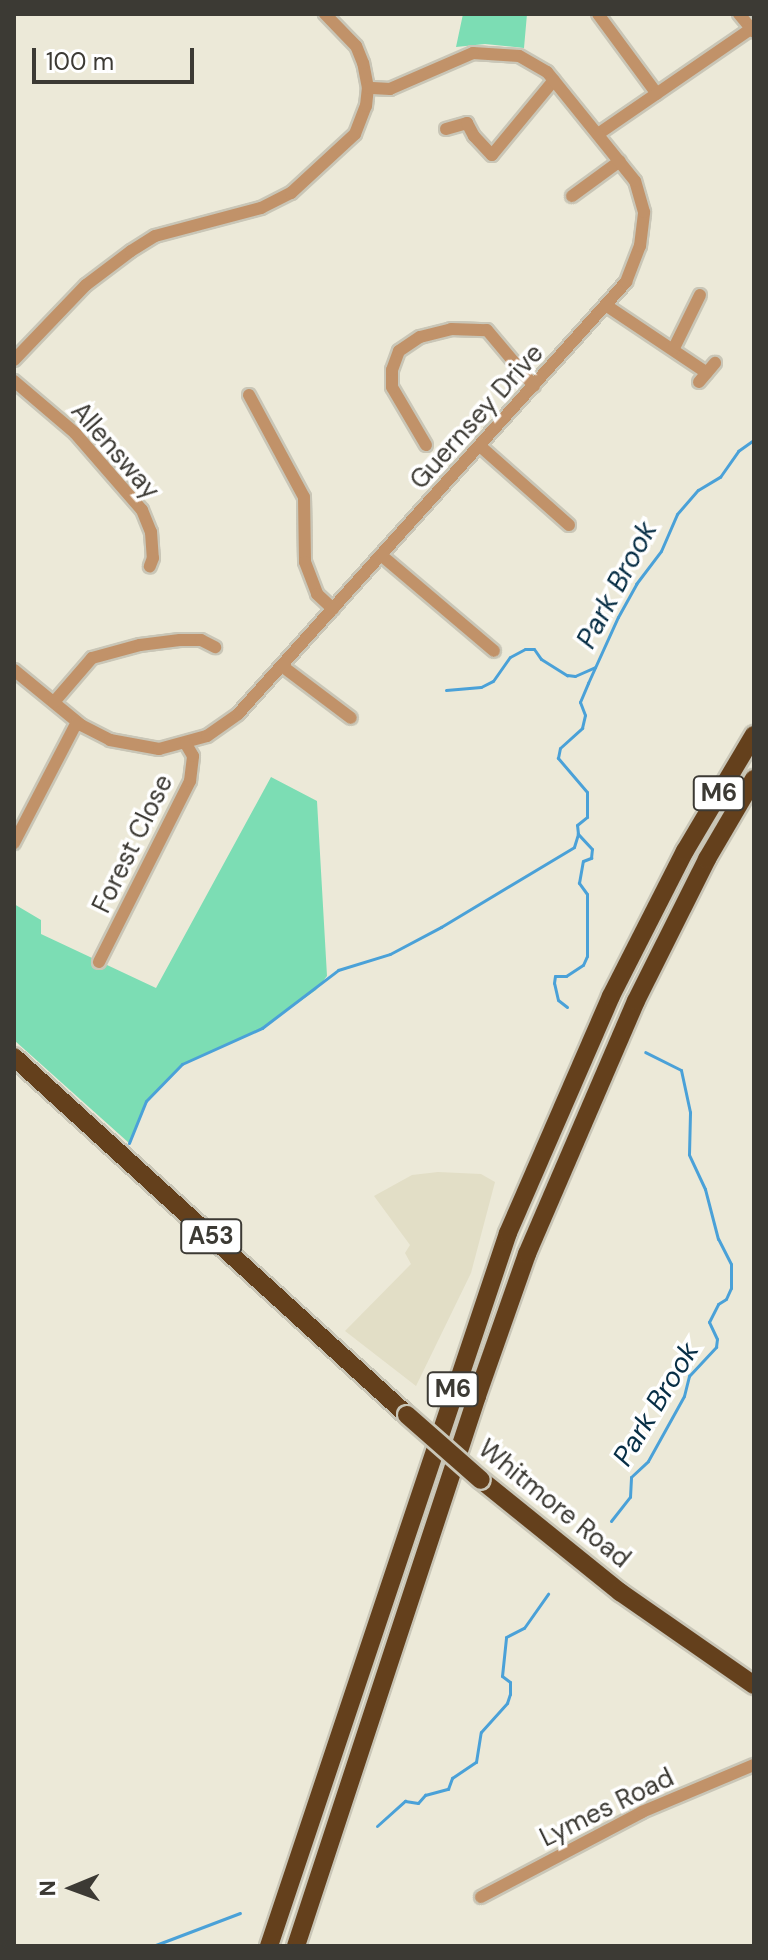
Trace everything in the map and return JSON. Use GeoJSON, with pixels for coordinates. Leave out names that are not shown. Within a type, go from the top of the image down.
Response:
{"type":"FeatureCollection","features":[{"type":"Feature","properties":{"kind":"highway","name":"M6"},"geometry":{"type":"LineString","coordinates":[[269,1946],[508,1233],[611,996],[685,851],[754,735]]}},
{"type":"Feature","properties":{"kind":"highway","name":"M6"},"geometry":{"type":"LineString","coordinates":[[296,1946],[473,1408],[527,1254],[636,1001],[707,859],[754,779]]}},
{"type":"Feature","properties":{"kind":"highway","name":"Whitmore Road"},"geometry":{"type":"LineString","coordinates":[[14,1057],[481,1480],[620,1592],[754,1685]]}},
{"type":"Feature","properties":{"kind":"street"},"geometry":{"type":"LineString","coordinates":[[14,360],[86,285],[155,236],[261,208],[291,193],[355,134],[366,106],[368,88],[356,46],[325,14]]}},
{"type":"Feature","properties":{"kind":"street"},"geometry":{"type":"LineString","coordinates":[[598,14],[657,94]]}},
{"type":"Feature","properties":{"kind":"street"},"geometry":{"type":"LineString","coordinates":[[598,134],[752,31],[739,14]]}},
{"type":"Feature","properties":{"kind":"street","name":"Guernsey Drive"},"geometry":{"type":"LineString","coordinates":[[14,670],[77,722],[110,740],[159,749],[207,736],[238,714],[626,282],[636,258],[644,212],[635,181],[554,80],[519,56],[481,53],[453,59],[390,89],[368,88]]}},
{"type":"Feature","properties":{"kind":"street"},"geometry":{"type":"LineString","coordinates":[[446,129],[467,123],[474,136],[492,155],[554,80]]}},
{"type":"Feature","properties":{"kind":"street"},"geometry":{"type":"LineString","coordinates":[[572,196],[620,161]]}},
{"type":"Feature","properties":{"kind":"street"},"geometry":{"type":"LineString","coordinates":[[674,348],[700,295]]}},
{"type":"Feature","properties":{"kind":"street"},"geometry":{"type":"LineString","coordinates":[[607,306],[674,348],[707,373]]}},
{"type":"Feature","properties":{"kind":"street"},"geometry":{"type":"LineString","coordinates":[[426,445],[392,387],[392,370],[399,351],[420,337],[451,329],[487,330],[534,386]]}},
{"type":"Feature","properties":{"kind":"street","name":"Allensway"},"geometry":{"type":"LineString","coordinates":[[14,381],[75,433],[142,510],[151,532],[153,558],[150,566]]}},
{"type":"Feature","properties":{"kind":"street"},"geometry":{"type":"LineString","coordinates":[[249,395],[304,497],[307,570],[317,594],[333,609]]}},
{"type":"Feature","properties":{"kind":"street"},"geometry":{"type":"LineString","coordinates":[[480,446],[569,525]]}},
{"type":"Feature","properties":{"kind":"street"},"geometry":{"type":"LineString","coordinates":[[381,555],[494,651]]}},
{"type":"Feature","properties":{"kind":"street"},"geometry":{"type":"LineString","coordinates":[[54,702],[92,658],[140,645],[180,640],[201,640],[215,647]]}},
{"type":"Feature","properties":{"kind":"street"},"geometry":{"type":"LineString","coordinates":[[282,666],[351,718]]}},
{"type":"Feature","properties":{"kind":"street"},"geometry":{"type":"LineString","coordinates":[[14,843],[77,722]]}},
{"type":"Feature","properties":{"kind":"street","name":"Forest Close"},"geometry":{"type":"LineString","coordinates":[[99,962],[190,781],[193,756],[186,744]]}},
{"type":"Feature","properties":{"kind":"street","name":"Lymes Road"},"geometry":{"type":"LineString","coordinates":[[481,1897],[642,1812],[754,1765]]}},
{"type":"Feature","properties":{"kind":"shaded area"},"geometry":{"type":"Polygon","coordinates":[[[438,1172],[481,1174],[495,1182],[471,1273],[416,1386],[345,1331],[411,1264],[405,1253],[410,1245],[374,1196],[412,1175],[438,1172]]]}},
{"type":"Feature","properties":{"kind":"green space"},"geometry":{"type":"Polygon","coordinates":[[[463,14],[527,14],[524,48],[485,44],[456,47],[463,14]]]}},
{"type":"Feature","properties":{"kind":"green space"},"geometry":{"type":"Polygon","coordinates":[[[271,777],[317,801],[327,976],[316,990],[262,1028],[182,1064],[146,1101],[129,1143],[14,1040],[14,904],[41,920],[41,934],[156,988],[271,777]]]}},
{"type":"Feature","properties":{"kind":"waterway","name":"Park Brook"},"geometry":{"type":"LineString","coordinates":[[567,1007],[558,1000],[555,976],[566,976],[583,965],[587,956],[587,894],[579,883],[583,861],[591,858],[592,849],[578,834],[577,825],[587,817],[587,792],[558,758],[560,748],[582,728],[585,715],[580,702],[588,683],[618,617],[636,584],[661,551],[677,514],[698,490],[720,477],[738,451],[754,440]]}},
{"type":"Feature","properties":{"kind":"waterway"},"geometry":{"type":"LineString","coordinates":[[446,690],[481,687],[493,681],[510,657],[525,649],[534,649],[541,659],[567,675],[575,676],[595,667]]}},
{"type":"Feature","properties":{"kind":"waterway"},"geometry":{"type":"LineString","coordinates":[[129,1143],[146,1101],[182,1064],[262,1028],[338,970],[390,954],[441,927],[574,847],[578,834]]}},
{"type":"Feature","properties":{"kind":"waterway","name":"Park Brook"},"geometry":{"type":"LineString","coordinates":[[611,1521],[630,1497],[631,1477],[648,1461],[684,1396],[689,1376],[716,1347],[717,1339],[709,1322],[731,1288],[731,1264],[718,1239],[705,1189],[689,1154],[690,1112],[681,1070],[645,1052]]}},
{"type":"Feature","properties":{"kind":"waterway","name":"Park Brook"},"geometry":{"type":"LineString","coordinates":[[377,1826],[405,1801],[418,1803],[425,1795],[448,1789],[452,1778],[476,1762],[481,1732],[507,1703],[510,1694],[510,1682],[502,1676],[506,1637],[524,1628],[548,1594]]}},
{"type":"Feature","properties":{"kind":"waterway","name":"Park Brook"},"geometry":{"type":"LineString","coordinates":[[153,1946],[240,1913]]}}]}
